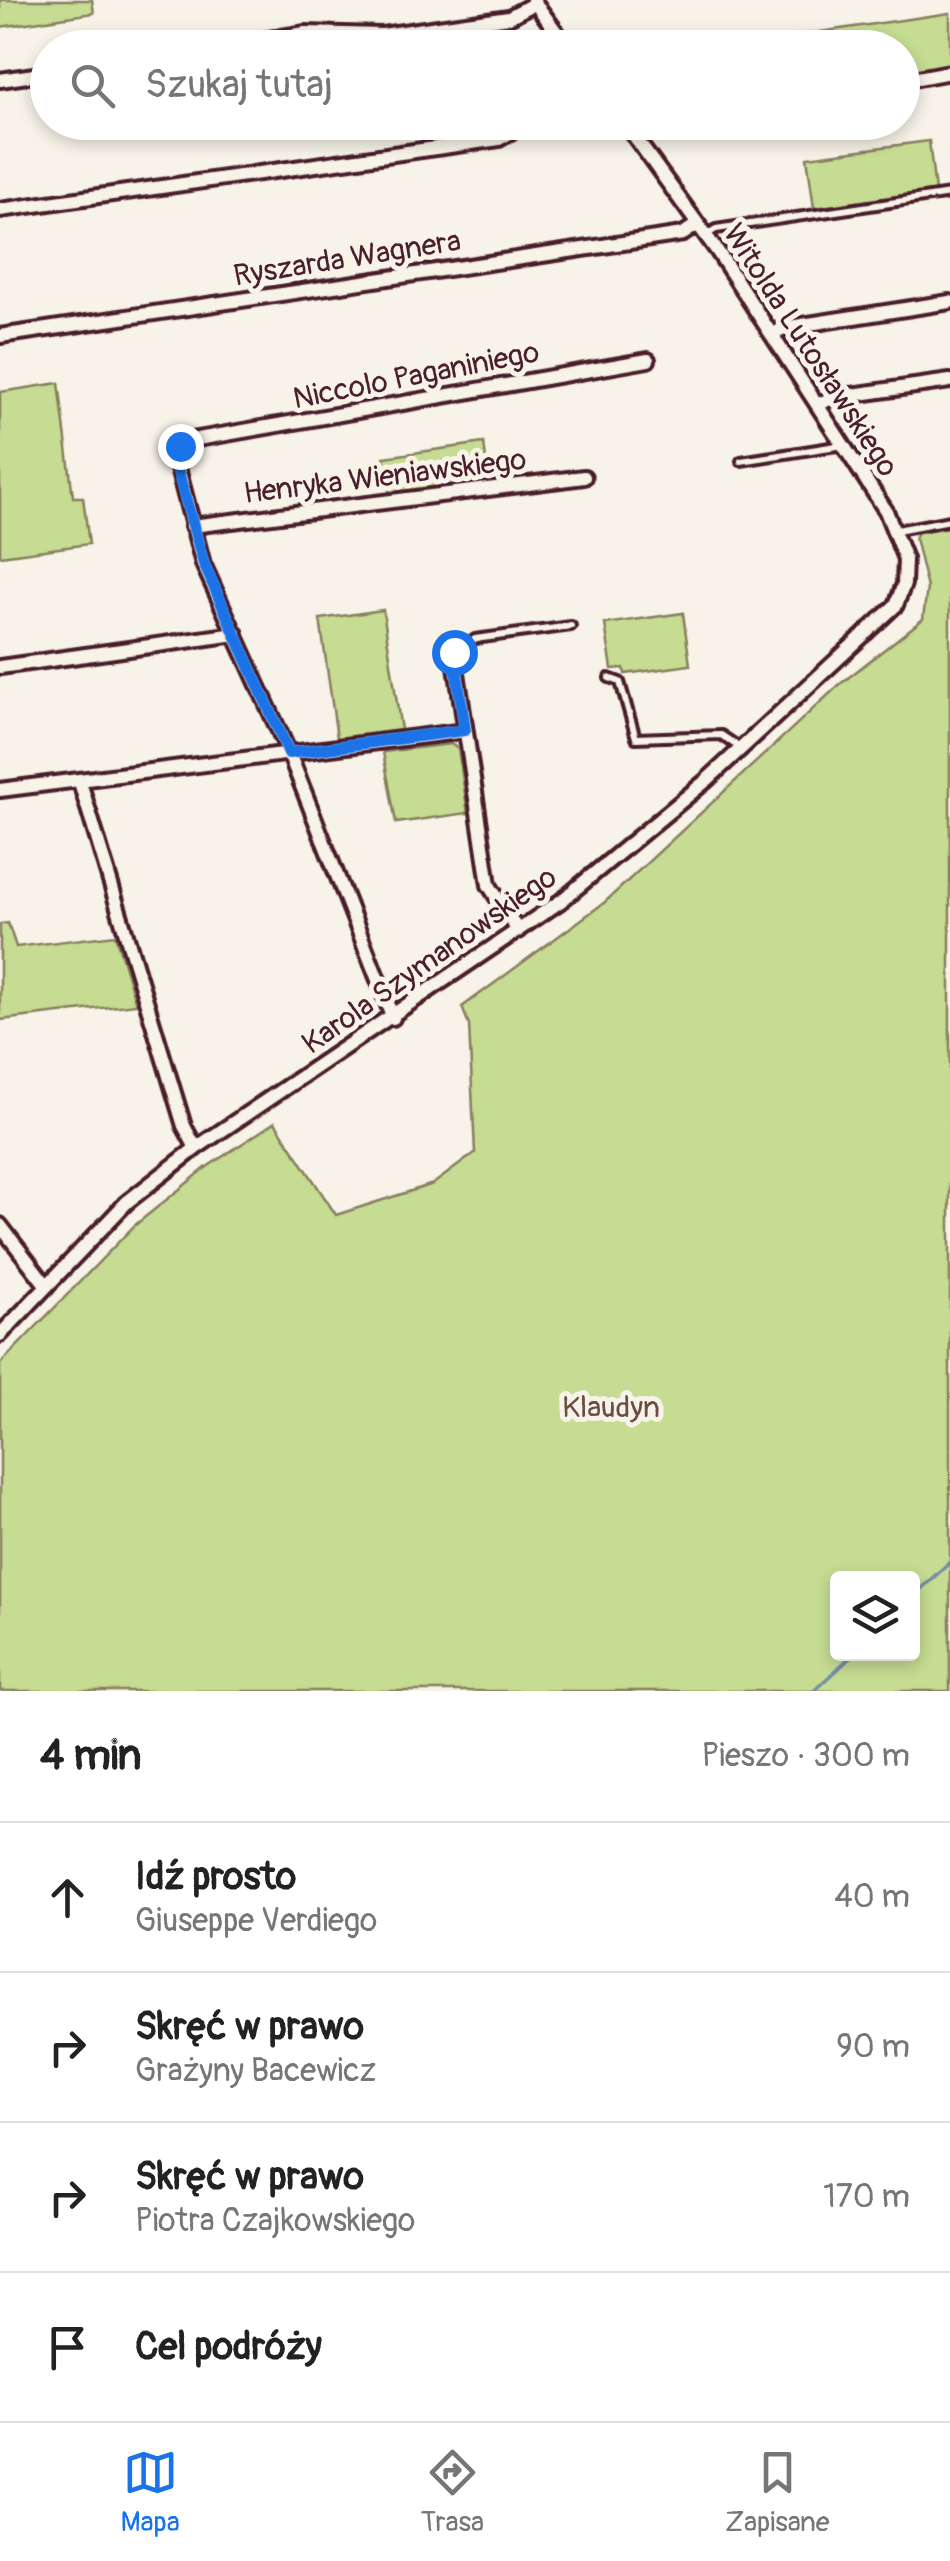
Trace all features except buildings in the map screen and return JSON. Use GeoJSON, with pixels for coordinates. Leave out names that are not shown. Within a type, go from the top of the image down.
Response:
{"type":"FeatureCollection","features":[{"type":"Feature","properties":{"kind":"street"},"geometry":{"type":"LineString","coordinates":[[412,30],[509,17],[537,1],[556,30]]}},
{"type":"Feature","properties":{"kind":"street"},"geometry":{"type":"LineString","coordinates":[[920,78],[950,72]]}},
{"type":"Feature","properties":{"kind":"street"},"geometry":{"type":"LineString","coordinates":[[0,80],[30,76]]}},
{"type":"Feature","properties":{"kind":"street"},"geometry":{"type":"LineString","coordinates":[[0,210],[492,140]]}},
{"type":"Feature","properties":{"kind":"street","name":"Witolda Lutosławskiego"},"geometry":{"type":"LineString","coordinates":[[637,140],[820,404],[897,530],[904,552],[904,584],[896,606],[884,619]]}},
{"type":"Feature","properties":{"kind":"street","name":"Ryszarda Wagnera"},"geometry":{"type":"LineString","coordinates":[[0,336],[702,229]]}},
{"type":"Feature","properties":{"kind":"street"},"geometry":{"type":"LineString","coordinates":[[773,335],[784,328],[950,302]]}},
{"type":"Feature","properties":{"kind":"street","name":"Niccolo Paganiniego"},"geometry":{"type":"LineString","coordinates":[[192,526],[174,458],[180,446],[192,440],[648,360]]}},
{"type":"Feature","properties":{"kind":"street"},"geometry":{"type":"LineString","coordinates":[[820,404],[831,398],[950,381]]}},
{"type":"Feature","properties":{"kind":"street","name":"Henryka Wieniawskiego"},"geometry":{"type":"LineString","coordinates":[[192,526],[584,477]]}},
{"type":"Feature","properties":{"kind":"street"},"geometry":{"type":"LineString","coordinates":[[192,526],[212,587],[289,753],[393,1018]]}},
{"type":"Feature","properties":{"kind":"street","name":"Karola Szymanowskiego"},"geometry":{"type":"LineString","coordinates":[[0,1335],[127,1202],[196,1148],[518,931],[646,832],[884,619]]}},
{"type":"Feature","properties":{"kind":"street"},"geometry":{"type":"LineString","coordinates":[[0,667],[236,634]]}},
{"type":"Feature","properties":{"kind":"street"},"geometry":{"type":"LineString","coordinates":[[454,652],[489,886],[518,931]]}},
{"type":"Feature","properties":{"kind":"street"},"geometry":{"type":"LineString","coordinates":[[0,790],[465,730]]}},
{"type":"Feature","properties":{"kind":"street"},"geometry":{"type":"LineString","coordinates":[[80,782],[184,1126],[196,1148]]}},
{"type":"Feature","properties":{"kind":"street"},"geometry":{"type":"LineString","coordinates":[[0,1225],[47,1286]]}},
{"type":"Feature","properties":{"kind":"lane"},"geometry":{"type":"LineString","coordinates":[[702,229],[950,194]]}},
{"type":"Feature","properties":{"kind":"lane"},"geometry":{"type":"LineString","coordinates":[[741,461],[845,444]]}},
{"type":"Feature","properties":{"kind":"lane"},"geometry":{"type":"LineString","coordinates":[[897,530],[950,520]]}},
{"type":"Feature","properties":{"kind":"lane"},"geometry":{"type":"LineString","coordinates":[[454,652],[474,639],[571,626]]}},
{"type":"Feature","properties":{"kind":"lane"},"geometry":{"type":"LineString","coordinates":[[609,678],[620,682],[636,738],[721,735],[739,746]]}},
{"type":"Feature","properties":{"kind":"green space"},"geometry":{"type":"Polygon","coordinates":[[[0,0],[92,0],[94,13],[0,27],[0,0]]]}},
{"type":"Feature","properties":{"kind":"green space"},"geometry":{"type":"Polygon","coordinates":[[[950,13],[950,66],[920,70],[920,30],[833,30],[950,13]]]}},
{"type":"Feature","properties":{"kind":"green space"},"geometry":{"type":"Polygon","coordinates":[[[929,141],[935,191],[814,208],[807,157],[929,141]]]}},
{"type":"Feature","properties":{"kind":"green space"},"geometry":{"type":"Polygon","coordinates":[[[59,383],[73,497],[83,497],[89,544],[0,556],[0,392],[59,383]]]}},
{"type":"Feature","properties":{"kind":"green space"},"geometry":{"type":"Polygon","coordinates":[[[484,443],[489,483],[390,496],[384,457],[484,443]]]}},
{"type":"Feature","properties":{"kind":"green space","name":"Klaudyn"},"geometry":{"type":"Polygon","coordinates":[[[950,527],[950,1691],[0,1691],[0,1364],[134,1226],[207,1167],[275,1122],[336,1215],[433,1184],[475,1153],[469,1025],[462,1007],[605,902],[839,685],[923,619],[927,588],[915,538],[918,532],[950,527]]]}},
{"type":"Feature","properties":{"kind":"green space"},"geometry":{"type":"Polygon","coordinates":[[[383,610],[401,730],[337,738],[320,619],[383,610]]]}},
{"type":"Feature","properties":{"kind":"green space"},"geometry":{"type":"Polygon","coordinates":[[[683,613],[690,665],[625,674],[624,668],[612,669],[605,624],[683,613]]]}},
{"type":"Feature","properties":{"kind":"green space"},"geometry":{"type":"Polygon","coordinates":[[[451,744],[458,749],[468,813],[396,823],[383,752],[451,744]]]}},
{"type":"Feature","properties":{"kind":"green space"},"geometry":{"type":"Polygon","coordinates":[[[8,923],[16,947],[115,935],[136,1004],[0,1020],[0,924],[8,923]]]}},
{"type":"Feature","properties":{"kind":"waterway"},"geometry":{"type":"LineString","coordinates":[[920,1590],[950,1562]]}},
{"type":"Feature","properties":{"kind":"waterway"},"geometry":{"type":"LineString","coordinates":[[814,1691],[846,1661]]}},
{"type":"Feature","properties":{"kind":"route"},"geometry":{"type":"LineString","coordinates":[[180,446],[174,458],[212,587],[289,753],[465,730],[454,652]]}}]}
